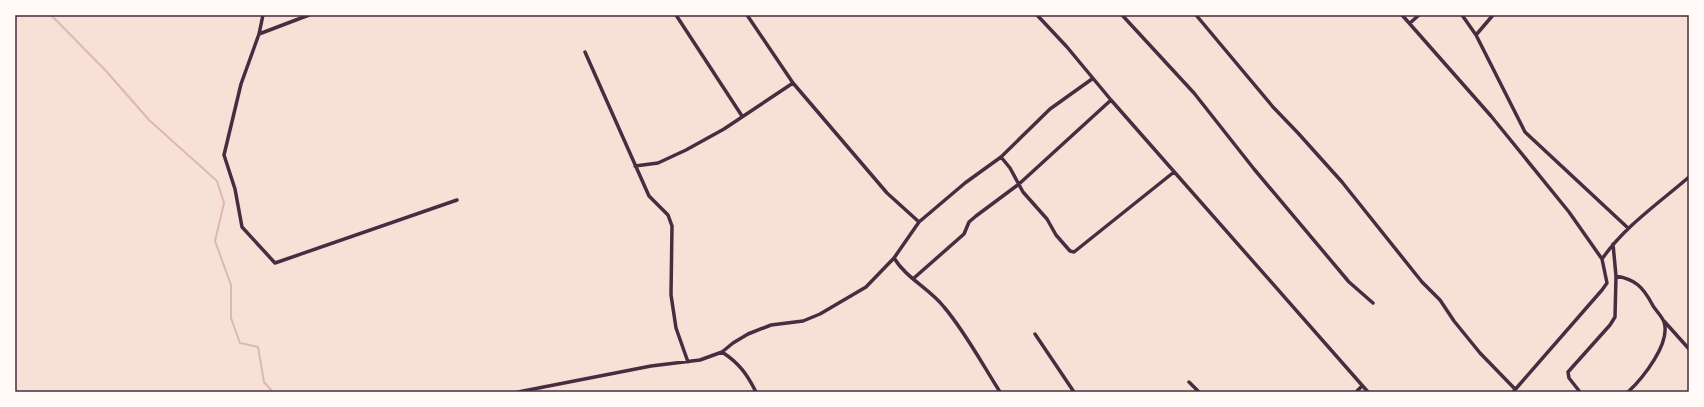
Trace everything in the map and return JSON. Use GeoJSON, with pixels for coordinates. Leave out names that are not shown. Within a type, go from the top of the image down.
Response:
{"type":"FeatureCollection","features":[{"type":"Feature","properties":{"kind":"street"},"geometry":{"type":"LineString","coordinates":[[262,15],[259,34],[241,84],[224,155],[235,189],[242,227],[276,262],[457,200]]}},
{"type":"Feature","properties":{"kind":"street"},"geometry":{"type":"LineString","coordinates":[[259,34],[310,15]]}},
{"type":"Feature","properties":{"kind":"street"},"geometry":{"type":"LineString","coordinates":[[676,15],[742,116]]}},
{"type":"Feature","properties":{"kind":"street"},"geometry":{"type":"LineString","coordinates":[[747,15],[793,83],[887,193],[919,222]]}},
{"type":"Feature","properties":{"kind":"street"},"geometry":{"type":"LineString","coordinates":[[1037,15],[1067,47],[1111,100],[1368,392]]}},
{"type":"Feature","properties":{"kind":"street"},"geometry":{"type":"LineString","coordinates":[[1122,15],[1194,93],[1254,169],[1349,282],[1373,303]]}},
{"type":"Feature","properties":{"kind":"street"},"geometry":{"type":"LineString","coordinates":[[1196,15],[1273,107],[1342,182],[1422,282],[1440,300],[1454,321],[1480,353],[1514,391],[1607,283],[1602,258],[1549,188],[1491,116],[1402,15]]}},
{"type":"Feature","properties":{"kind":"street"},"geometry":{"type":"LineString","coordinates":[[1410,23],[1419,15]]}},
{"type":"Feature","properties":{"kind":"street"},"geometry":{"type":"LineString","coordinates":[[1462,15],[1476,35],[1526,132],[1628,228]]}},
{"type":"Feature","properties":{"kind":"street"},"geometry":{"type":"LineString","coordinates":[[1476,35],[1493,15]]}},
{"type":"Feature","properties":{"kind":"street"},"geometry":{"type":"LineString","coordinates":[[585,52],[649,196],[668,215],[672,226],[671,295],[676,328],[688,362]]}},
{"type":"Feature","properties":{"kind":"street"},"geometry":{"type":"LineString","coordinates":[[518,392],[651,366],[700,360],[722,352],[748,334],[771,325],[803,321],[820,314],[866,287],[894,258],[919,222],[965,183],[1001,157],[1050,109],[1092,78]]}},
{"type":"Feature","properties":{"kind":"street"},"geometry":{"type":"LineString","coordinates":[[635,166],[658,163],[724,129],[793,83]]}},
{"type":"Feature","properties":{"kind":"street"},"geometry":{"type":"LineString","coordinates":[[914,278],[964,234],[969,222],[1019,184],[1111,100]]}},
{"type":"Feature","properties":{"kind":"street"},"geometry":{"type":"LineString","coordinates":[[1001,157],[1010,168],[1023,192],[1047,219],[1056,235],[1070,252],[1074,252],[1174,172]]}},
{"type":"Feature","properties":{"kind":"street"},"geometry":{"type":"LineString","coordinates":[[1602,258],[1628,228],[1689,177]]}},
{"type":"Feature","properties":{"kind":"street"},"geometry":{"type":"LineString","coordinates":[[1580,392],[1570,378],[1568,372],[1610,325],[1615,317],[1616,276],[1613,244]]}},
{"type":"Feature","properties":{"kind":"street"},"geometry":{"type":"LineString","coordinates":[[894,258],[901,270],[914,278],[944,306],[1000,392]]}},
{"type":"Feature","properties":{"kind":"street"},"geometry":{"type":"LineString","coordinates":[[1616,276],[1630,278],[1646,292],[1657,313],[1689,349]]}},
{"type":"Feature","properties":{"kind":"street"},"geometry":{"type":"LineString","coordinates":[[1628,392],[1638,382],[1664,343],[1664,321]]}},
{"type":"Feature","properties":{"kind":"street"},"geometry":{"type":"LineString","coordinates":[[1036,334],[1074,392]]}},
{"type":"Feature","properties":{"kind":"street"},"geometry":{"type":"LineString","coordinates":[[722,352],[737,362],[747,373],[756,392]]}},
{"type":"Feature","properties":{"kind":"street"},"geometry":{"type":"LineString","coordinates":[[1189,382],[1199,392]]}},
{"type":"Feature","properties":{"kind":"street"},"geometry":{"type":"LineString","coordinates":[[1356,392],[1362,386]]}},
{"type":"Feature","properties":{"kind":"waterway"},"geometry":{"type":"LineString","coordinates":[[51,15],[107,72],[149,120],[217,181],[224,203],[215,241],[231,285],[231,318],[240,343],[258,347],[264,382],[273,392]]}}]}
